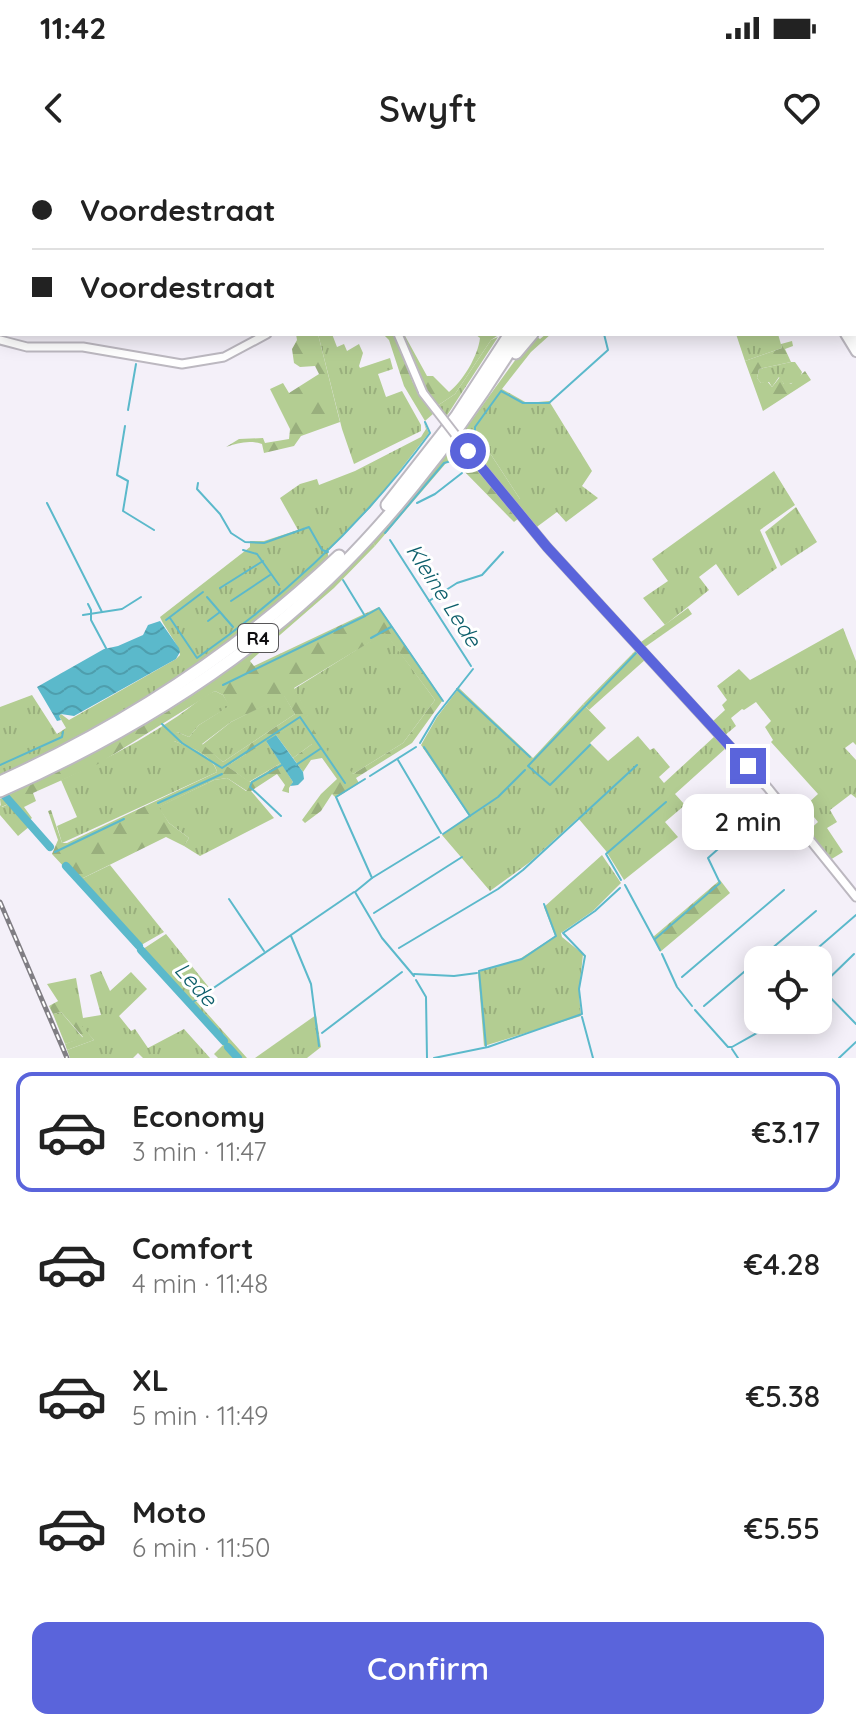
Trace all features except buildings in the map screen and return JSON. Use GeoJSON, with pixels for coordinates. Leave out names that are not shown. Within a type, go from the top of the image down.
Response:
{"type":"FeatureCollection","features":[{"type":"Feature","properties":{"kind":"highway","name":"R4"},"geometry":{"type":"LineString","coordinates":[[0,791],[52,768],[131,726],[200,682],[286,618],[386,518],[428,469],[493,371],[506,336]]}},
{"type":"Feature","properties":{"kind":"highway","name":"R4"},"geometry":{"type":"LineString","coordinates":[[0,782],[122,721],[193,676],[278,612],[377,517],[519,336]]}},
{"type":"Feature","properties":{"kind":"highway"},"geometry":{"type":"LineString","coordinates":[[493,371],[530,336]]}},
{"type":"Feature","properties":{"kind":"street"},"geometry":{"type":"LineString","coordinates":[[0,340],[27,347],[83,347],[182,364],[224,357],[263,336]]}},
{"type":"Feature","properties":{"kind":"street"},"geometry":{"type":"LineString","coordinates":[[399,336],[423,393],[468,451],[547,547],[768,788],[856,897]]}},
{"type":"Feature","properties":{"kind":"green space"},"geometry":{"type":"Polygon","coordinates":[[[296,336],[318,336],[340,422],[301,436],[294,446],[264,453],[262,444],[257,443],[244,442],[226,447],[239,439],[263,438],[265,443],[289,439],[290,429],[270,389],[283,383],[289,393],[319,374],[315,366],[300,367],[294,363],[292,349],[296,336]]]}},
{"type":"Feature","properties":{"kind":"green space"},"geometry":{"type":"Polygon","coordinates":[[[319,336],[333,336],[337,347],[344,344],[347,351],[359,344],[363,353],[360,368],[390,358],[393,369],[378,374],[386,397],[402,391],[421,425],[421,431],[354,464],[319,336]]]}},
{"type":"Feature","properties":{"kind":"green space"},"geometry":{"type":"Polygon","coordinates":[[[385,336],[395,336],[413,383],[434,413],[425,421],[404,386],[385,336]]]}},
{"type":"Feature","properties":{"kind":"green space"},"geometry":{"type":"Polygon","coordinates":[[[401,336],[405,336],[427,376],[433,376],[449,392],[469,368],[479,345],[478,336],[497,336],[491,340],[455,394],[437,406],[424,388],[401,336]]]}},
{"type":"Feature","properties":{"kind":"green space"},"geometry":{"type":"Polygon","coordinates":[[[536,336],[540,339],[549,336],[531,352],[502,389],[527,403],[549,401],[592,471],[582,486],[598,498],[566,522],[557,512],[534,529],[517,508],[520,499],[488,450],[473,435],[465,440],[461,435],[524,348],[536,336]]]}},
{"type":"Feature","properties":{"kind":"green space"},"geometry":{"type":"Polygon","coordinates":[[[737,336],[779,336],[782,348],[745,361],[737,336]]]}},
{"type":"Feature","properties":{"kind":"green space"},"geometry":{"type":"Polygon","coordinates":[[[498,337],[446,417],[437,406],[455,394],[491,340],[498,337]]]}},
{"type":"Feature","properties":{"kind":"green space"},"geometry":{"type":"Polygon","coordinates":[[[792,341],[793,346],[785,349],[791,362],[759,369],[757,378],[761,383],[767,381],[772,387],[780,377],[784,384],[791,384],[805,371],[811,380],[763,411],[745,361],[782,348],[781,344],[792,341]]]}},
{"type":"Feature","properties":{"kind":"green space"},"geometry":{"type":"Polygon","coordinates":[[[795,362],[802,372],[793,383],[784,384],[779,377],[772,387],[769,382],[761,383],[757,378],[759,369],[795,362]]]}},
{"type":"Feature","properties":{"kind":"green space"},"geometry":{"type":"Polygon","coordinates":[[[424,423],[429,433],[372,506],[328,551],[328,558],[291,592],[214,653],[132,707],[0,776],[0,707],[32,695],[57,734],[66,728],[59,716],[61,714],[69,720],[176,659],[179,651],[160,617],[250,547],[250,541],[264,541],[298,530],[280,498],[300,484],[317,479],[319,485],[355,471],[421,437],[426,429],[424,423]]]}},
{"type":"Feature","properties":{"kind":"green space"},"geometry":{"type":"Polygon","coordinates":[[[473,435],[488,450],[520,499],[522,504],[517,508],[465,440],[473,435]]]}},
{"type":"Feature","properties":{"kind":"green space"},"geometry":{"type":"Polygon","coordinates":[[[456,442],[464,452],[458,465],[447,462],[375,546],[372,541],[456,442]]]}},
{"type":"Feature","properties":{"kind":"green space"},"geometry":{"type":"Polygon","coordinates":[[[464,452],[519,518],[514,522],[458,465],[464,452]]]}},
{"type":"Feature","properties":{"kind":"green space"},"geometry":{"type":"Polygon","coordinates":[[[774,471],[795,505],[760,530],[777,568],[738,596],[716,564],[699,577],[709,590],[665,625],[643,598],[668,581],[652,559],[774,471]]]}},
{"type":"Feature","properties":{"kind":"green space"},"geometry":{"type":"Polygon","coordinates":[[[796,507],[817,542],[781,566],[765,532],[796,507]]]}},
{"type":"Feature","properties":{"kind":"green space"},"geometry":{"type":"Polygon","coordinates":[[[372,541],[375,546],[334,588],[250,661],[254,666],[379,607],[443,700],[412,743],[356,778],[359,783],[336,798],[332,794],[321,811],[305,823],[302,820],[321,794],[337,779],[322,758],[311,760],[303,772],[293,758],[312,744],[304,732],[311,726],[337,765],[343,761],[353,774],[403,743],[435,700],[385,633],[294,688],[309,715],[227,766],[250,782],[281,763],[293,782],[289,793],[282,791],[285,785],[277,774],[251,791],[227,778],[214,780],[159,807],[169,823],[189,838],[184,846],[166,837],[77,881],[52,854],[58,840],[48,811],[51,810],[62,843],[67,843],[217,772],[211,760],[174,741],[173,735],[177,732],[189,737],[199,725],[229,706],[223,695],[215,691],[98,764],[33,793],[36,801],[24,807],[32,818],[27,822],[11,803],[1,807],[0,799],[124,736],[211,682],[273,632],[372,541]],[[284,696],[231,722],[202,744],[223,762],[295,714],[284,696]]]}},
{"type":"Feature","properties":{"kind":"green space"},"geometry":{"type":"Polygon","coordinates":[[[688,608],[692,614],[645,647],[641,642],[688,608]]]}},
{"type":"Feature","properties":{"kind":"green space"},"geometry":{"type":"Polygon","coordinates":[[[843,628],[856,661],[856,745],[853,742],[845,748],[856,760],[856,798],[851,794],[830,810],[837,822],[827,828],[843,852],[830,860],[807,832],[818,822],[805,806],[818,794],[771,742],[773,740],[765,727],[771,721],[756,702],[731,718],[736,726],[724,736],[712,722],[725,710],[722,705],[727,700],[717,686],[739,669],[750,680],[843,628]]]}},
{"type":"Feature","properties":{"kind":"green space"},"geometry":{"type":"Polygon","coordinates":[[[385,632],[435,700],[403,743],[353,774],[337,766],[312,744],[293,758],[276,735],[308,715],[294,689],[385,632]]]}},
{"type":"Feature","properties":{"kind":"green space"},"geometry":{"type":"Polygon","coordinates":[[[637,649],[646,659],[589,710],[583,704],[637,649]]]}},
{"type":"Feature","properties":{"kind":"green space"},"geometry":{"type":"Polygon","coordinates":[[[459,688],[533,758],[583,704],[606,728],[590,743],[608,761],[638,736],[650,750],[654,748],[670,767],[659,777],[664,783],[715,736],[726,748],[675,794],[685,805],[665,822],[678,837],[624,880],[606,851],[578,818],[530,862],[490,891],[442,835],[469,816],[421,745],[459,688]]]}},
{"type":"Feature","properties":{"kind":"green space"},"geometry":{"type":"Polygon","coordinates":[[[215,691],[223,695],[230,706],[199,725],[189,737],[177,732],[174,741],[205,756],[217,772],[62,843],[57,826],[77,817],[61,780],[135,742],[215,691]]]}},
{"type":"Feature","properties":{"kind":"green space"},"geometry":{"type":"Polygon","coordinates":[[[284,695],[295,714],[223,762],[202,745],[231,722],[284,695]]]}},
{"type":"Feature","properties":{"kind":"green space"},"geometry":{"type":"Polygon","coordinates":[[[266,741],[281,763],[249,782],[227,766],[266,741]]]}},
{"type":"Feature","properties":{"kind":"green space"},"geometry":{"type":"Polygon","coordinates":[[[227,778],[251,791],[274,818],[200,856],[184,846],[189,838],[169,823],[158,807],[214,780],[227,778]]]}},
{"type":"Feature","properties":{"kind":"green space"},"geometry":{"type":"Polygon","coordinates":[[[11,803],[30,826],[18,836],[0,815],[0,805],[11,803]]]}},
{"type":"Feature","properties":{"kind":"green space"},"geometry":{"type":"Polygon","coordinates":[[[602,855],[621,883],[593,911],[561,933],[583,954],[579,994],[581,1016],[484,1046],[478,972],[518,960],[555,936],[544,907],[602,855]]]}},
{"type":"Feature","properties":{"kind":"green space"},"geometry":{"type":"Polygon","coordinates":[[[110,865],[164,932],[136,948],[77,881],[110,865]]]}},
{"type":"Feature","properties":{"kind":"green space"},"geometry":{"type":"Polygon","coordinates":[[[720,880],[730,893],[660,952],[653,937],[720,880]]]}},
{"type":"Feature","properties":{"kind":"green space"},"geometry":{"type":"Polygon","coordinates":[[[166,934],[211,990],[196,1001],[247,1058],[218,1058],[214,1054],[224,1044],[140,951],[166,934]]]}},
{"type":"Feature","properties":{"kind":"green space"},"geometry":{"type":"Polygon","coordinates":[[[101,971],[110,991],[131,972],[147,989],[119,1016],[131,1031],[135,1029],[148,1048],[184,1029],[210,1058],[143,1058],[138,1053],[133,1058],[70,1058],[67,1050],[94,1040],[58,1001],[47,984],[76,978],[83,1018],[101,1015],[90,975],[101,971]]]}},
{"type":"Feature","properties":{"kind":"green space"},"geometry":{"type":"Polygon","coordinates":[[[60,1000],[94,1040],[67,1050],[65,1044],[83,1037],[61,1012],[53,1014],[49,1006],[60,1000]]]}},
{"type":"Feature","properties":{"kind":"green space"},"geometry":{"type":"Polygon","coordinates":[[[61,1012],[83,1038],[65,1044],[53,1014],[61,1012]]]}},
{"type":"Feature","properties":{"kind":"green space"},"geometry":{"type":"Polygon","coordinates":[[[316,1015],[321,1047],[307,1058],[255,1058],[316,1015]]]}},
{"type":"Feature","properties":{"kind":"water"},"geometry":{"type":"Polygon","coordinates":[[[160,621],[179,648],[176,659],[74,716],[61,714],[61,720],[57,721],[37,687],[104,649],[143,635],[148,625],[160,621]]]}},
{"type":"Feature","properties":{"kind":"water"},"geometry":{"type":"Polygon","coordinates":[[[276,735],[303,772],[304,779],[298,785],[290,786],[293,782],[266,741],[276,735]]]}},
{"type":"Feature","properties":{"kind":"waterway","name":"Kleine Lede"},"geometry":{"type":"LineString","coordinates":[[484,448],[475,427],[501,391],[523,403],[549,403],[608,350],[604,336]]}},
{"type":"Feature","properties":{"kind":"waterway"},"geometry":{"type":"LineString","coordinates":[[128,410],[136,364]]}},
{"type":"Feature","properties":{"kind":"waterway"},"geometry":{"type":"LineString","coordinates":[[170,618],[197,658],[230,634],[293,583],[379,497],[430,433],[425,422]]}},
{"type":"Feature","properties":{"kind":"waterway"},"geometry":{"type":"LineString","coordinates":[[125,426],[117,475],[128,481],[123,511],[154,530]]}},
{"type":"Feature","properties":{"kind":"waterway","name":"Kleine Lede"},"geometry":{"type":"LineString","coordinates":[[385,533],[444,463],[455,460]]}},
{"type":"Feature","properties":{"kind":"waterway"},"geometry":{"type":"LineString","coordinates":[[456,462],[464,469]]}},
{"type":"Feature","properties":{"kind":"waterway"},"geometry":{"type":"LineString","coordinates":[[417,503],[435,494],[462,473]]}},
{"type":"Feature","properties":{"kind":"waterway"},"geometry":{"type":"LineString","coordinates":[[198,483],[197,489],[220,514],[231,533],[245,542],[264,543],[309,527],[322,550],[328,552]]}},
{"type":"Feature","properties":{"kind":"waterway"},"geometry":{"type":"LineString","coordinates":[[47,503],[102,612]]}},
{"type":"Feature","properties":{"kind":"waterway","name":"Kleine Lede"},"geometry":{"type":"LineString","coordinates":[[390,540],[471,666]]}},
{"type":"Feature","properties":{"kind":"waterway"},"geometry":{"type":"LineString","coordinates":[[243,550],[257,554],[279,585]]}},
{"type":"Feature","properties":{"kind":"waterway"},"geometry":{"type":"LineString","coordinates":[[429,601],[457,583],[482,575],[503,552]]}},
{"type":"Feature","properties":{"kind":"waterway"},"geometry":{"type":"LineString","coordinates":[[220,588],[263,561]]}},
{"type":"Feature","properties":{"kind":"waterway"},"geometry":{"type":"LineString","coordinates":[[231,601],[270,575]]}},
{"type":"Feature","properties":{"kind":"waterway"},"geometry":{"type":"LineString","coordinates":[[343,580],[365,616],[379,608],[443,701]]}},
{"type":"Feature","properties":{"kind":"waterway"},"geometry":{"type":"LineString","coordinates":[[166,620],[203,592]]}},
{"type":"Feature","properties":{"kind":"waterway"},"geometry":{"type":"LineString","coordinates":[[83,615],[122,609],[141,597]]}},
{"type":"Feature","properties":{"kind":"waterway"},"geometry":{"type":"LineString","coordinates":[[207,597],[233,627]]}},
{"type":"Feature","properties":{"kind":"waterway"},"geometry":{"type":"LineString","coordinates":[[88,604],[91,620],[107,650]]}},
{"type":"Feature","properties":{"kind":"waterway"},"geometry":{"type":"LineString","coordinates":[[208,621],[220,612]]}},
{"type":"Feature","properties":{"kind":"waterway"},"geometry":{"type":"LineString","coordinates":[[223,685],[365,616]]}},
{"type":"Feature","properties":{"kind":"waterway"},"geometry":{"type":"LineString","coordinates":[[371,638],[391,627]]}},
{"type":"Feature","properties":{"kind":"waterway"},"geometry":{"type":"LineString","coordinates":[[590,745],[550,785],[528,766],[637,652]]}},
{"type":"Feature","properties":{"kind":"waterway","name":"Kleine Lede"},"geometry":{"type":"LineString","coordinates":[[420,743],[436,716],[473,669]]}},
{"type":"Feature","properties":{"kind":"waterway"},"geometry":{"type":"LineString","coordinates":[[457,689],[530,757]]}},
{"type":"Feature","properties":{"kind":"waterway"},"geometry":{"type":"LineString","coordinates":[[162,724],[182,743],[222,768],[300,717],[345,783]]}},
{"type":"Feature","properties":{"kind":"waterway"},"geometry":{"type":"LineString","coordinates":[[0,765],[62,737],[63,732]]}},
{"type":"Feature","properties":{"kind":"waterway","name":"Kleine Lede"},"geometry":{"type":"LineString","coordinates":[[370,776],[416,747]]}},
{"type":"Feature","properties":{"kind":"waterway"},"geometry":{"type":"LineString","coordinates":[[424,747],[470,816]]}},
{"type":"Feature","properties":{"kind":"waterway"},"geometry":{"type":"LineString","coordinates":[[296,765],[320,749]]}},
{"type":"Feature","properties":{"kind":"waterway"},"geometry":{"type":"LineString","coordinates":[[398,760],[441,833]]}},
{"type":"Feature","properties":{"kind":"waterway"},"geometry":{"type":"LineString","coordinates":[[281,816],[250,787],[252,782],[282,765]]}},
{"type":"Feature","properties":{"kind":"waterway"},"geometry":{"type":"LineString","coordinates":[[399,948],[498,889],[523,870],[637,765]]}},
{"type":"Feature","properties":{"kind":"waterway"},"geometry":{"type":"LineString","coordinates":[[443,834],[498,797],[525,770]]}},
{"type":"Feature","properties":{"kind":"waterway"},"geometry":{"type":"LineString","coordinates":[[158,803],[222,774]]}},
{"type":"Feature","properties":{"kind":"waterway","name":"Kleine Lede"},"geometry":{"type":"LineString","coordinates":[[365,779],[336,797],[372,878],[355,892],[382,938],[414,976]]}},
{"type":"Feature","properties":{"kind":"waterway","name":"Lede"},"geometry":{"type":"LineString","coordinates":[[5,796],[50,847]]}},
{"type":"Feature","properties":{"kind":"waterway"},"geometry":{"type":"LineString","coordinates":[[621,880],[606,854],[666,802]]}},
{"type":"Feature","properties":{"kind":"waterway"},"geometry":{"type":"LineString","coordinates":[[55,852],[124,819]]}},
{"type":"Feature","properties":{"kind":"waterway"},"geometry":{"type":"LineString","coordinates":[[655,939],[720,883],[708,858],[735,834]]}},
{"type":"Feature","properties":{"kind":"waterway"},"geometry":{"type":"LineString","coordinates":[[372,878],[439,837]]}},
{"type":"Feature","properties":{"kind":"waterway"},"geometry":{"type":"LineString","coordinates":[[374,913],[462,857]]}},
{"type":"Feature","properties":{"kind":"waterway","name":"Lede"},"geometry":{"type":"LineString","coordinates":[[66,866],[139,946]]}},
{"type":"Feature","properties":{"kind":"waterway"},"geometry":{"type":"LineString","coordinates":[[625,885],[660,950]]}},
{"type":"Feature","properties":{"kind":"waterway"},"geometry":{"type":"LineString","coordinates":[[434,1058],[488,1047],[582,1014],[579,989],[585,956],[563,933],[595,911],[620,888]]}},
{"type":"Feature","properties":{"kind":"waterway"},"geometry":{"type":"LineString","coordinates":[[682,977],[784,890]]}},
{"type":"Feature","properties":{"kind":"waterway"},"geometry":{"type":"LineString","coordinates":[[190,1004],[354,892]]}},
{"type":"Feature","properties":{"kind":"waterway"},"geometry":{"type":"LineString","coordinates":[[229,899],[264,951]]}},
{"type":"Feature","properties":{"kind":"waterway"},"geometry":{"type":"LineString","coordinates":[[486,1046],[479,971],[522,959],[556,936],[544,904]]}},
{"type":"Feature","properties":{"kind":"waterway"},"geometry":{"type":"LineString","coordinates":[[775,946],[816,911]]}},
{"type":"Feature","properties":{"kind":"waterway"},"geometry":{"type":"LineString","coordinates":[[820,946],[856,915]]}},
{"type":"Feature","properties":{"kind":"waterway"},"geometry":{"type":"LineString","coordinates":[[291,936],[311,984],[319,1046]]}},
{"type":"Feature","properties":{"kind":"waterway","name":"Lede"},"geometry":{"type":"LineString","coordinates":[[141,950],[224,1041]]}},
{"type":"Feature","properties":{"kind":"waterway"},"geometry":{"type":"LineString","coordinates":[[662,954],[677,987],[692,1006]]}},
{"type":"Feature","properties":{"kind":"waterway"},"geometry":{"type":"LineString","coordinates":[[832,975],[854,954]]}},
{"type":"Feature","properties":{"kind":"waterway"},"geometry":{"type":"LineString","coordinates":[[322,1033],[402,972]]}},
{"type":"Feature","properties":{"kind":"waterway"},"geometry":{"type":"LineString","coordinates":[[704,1006],[744,972]]}},
{"type":"Feature","properties":{"kind":"waterway"},"geometry":{"type":"LineString","coordinates":[[414,974],[454,976],[477,973]]}},
{"type":"Feature","properties":{"kind":"waterway","name":"Kleine Lede"},"geometry":{"type":"LineString","coordinates":[[416,980],[426,997],[427,1058]]}},
{"type":"Feature","properties":{"kind":"waterway"},"geometry":{"type":"LineString","coordinates":[[832,999],[856,1024]]}},
{"type":"Feature","properties":{"kind":"waterway"},"geometry":{"type":"LineString","coordinates":[[695,1010],[728,1047],[755,1034]]}},
{"type":"Feature","properties":{"kind":"waterway"},"geometry":{"type":"LineString","coordinates":[[582,1017],[593,1058]]}},
{"type":"Feature","properties":{"kind":"waterway"},"geometry":{"type":"LineString","coordinates":[[839,1058],[856,1042]]}},
{"type":"Feature","properties":{"kind":"waterway","name":"Lede"},"geometry":{"type":"LineString","coordinates":[[228,1047],[238,1058]]}},
{"type":"Feature","properties":{"kind":"waterway"},"geometry":{"type":"LineString","coordinates":[[732,1049],[738,1058]]}},
{"type":"Feature","properties":{"kind":"railway"},"geometry":{"type":"LineString","coordinates":[[0,902],[67,1058]]}},
{"type":"Feature","properties":{"kind":"route"},"geometry":{"type":"LineString","coordinates":[[468,451],[547,547],[748,766]]}}]}
